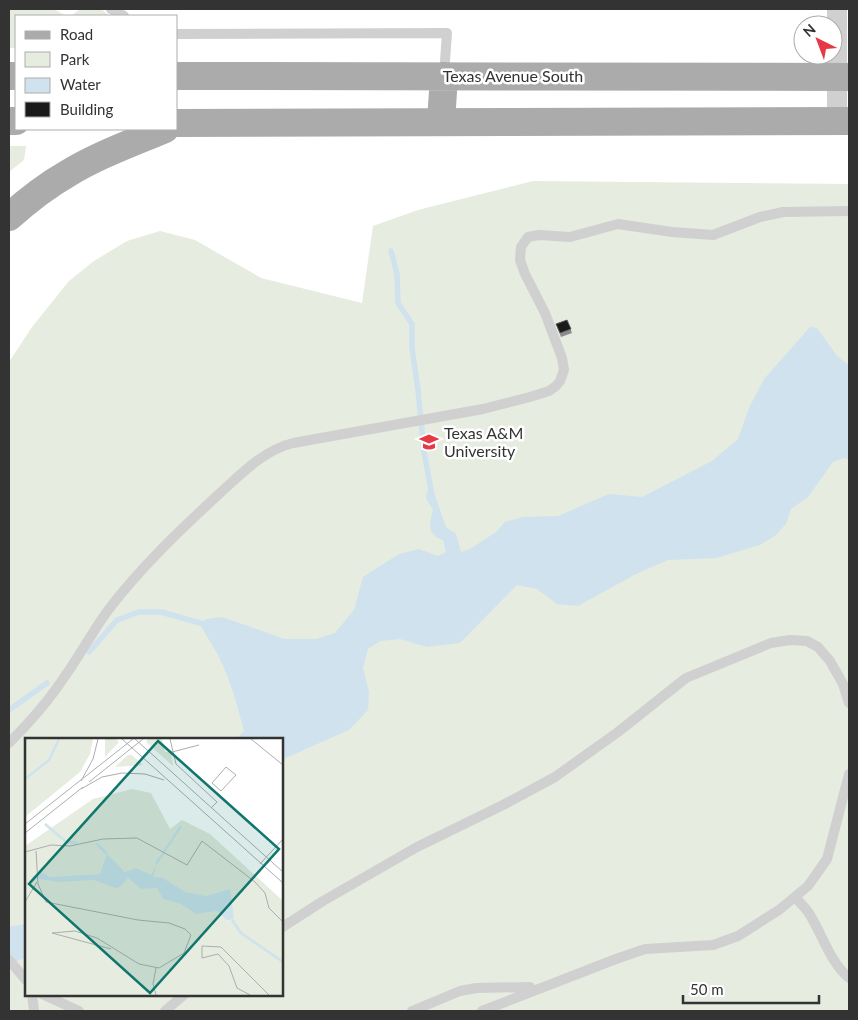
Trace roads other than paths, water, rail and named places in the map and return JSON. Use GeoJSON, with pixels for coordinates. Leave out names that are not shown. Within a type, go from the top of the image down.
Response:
{"type":"FeatureCollection","features":[{"type":"Feature","properties":{"kind":"main road","name":"Texas Avenue South"},"geometry":{"type":"LineString","coordinates":[[178,76],[843,77]]}},
{"type":"Feature","properties":{"kind":"main road"},"geometry":{"type":"LineString","coordinates":[[441,122],[444,76]]}},
{"type":"Feature","properties":{"kind":"main road"},"geometry":{"type":"LineString","coordinates":[[178,125],[843,121]]}},
{"type":"Feature","properties":{"kind":"main road"},"geometry":{"type":"LineString","coordinates":[[9,217],[34,196],[66,174],[162,130]]}},
{"type":"Feature","properties":{"kind":"street"},"geometry":{"type":"LineString","coordinates":[[837,9],[843,77],[843,121]]}},
{"type":"Feature","properties":{"kind":"lane"},"geometry":{"type":"LineString","coordinates":[[111,9],[122,15]]}},
{"type":"Feature","properties":{"kind":"lane"},"geometry":{"type":"LineString","coordinates":[[178,34],[447,33],[444,76]]}},
{"type":"Feature","properties":{"kind":"lane"},"geometry":{"type":"LineString","coordinates":[[9,743],[40,711],[67,674],[102,619],[132,581],[192,520],[270,451],[284,445],[483,409],[553,389],[560,381],[564,370],[562,358],[545,313],[520,260],[521,247],[528,237],[539,235],[570,237],[618,224],[672,232],[713,235],[760,217],[783,212],[849,211]]}},
{"type":"Feature","properties":{"kind":"lane"},"geometry":{"type":"LineString","coordinates":[[282,927],[322,901],[417,847],[555,777],[618,732],[686,678],[771,643],[790,640],[807,641],[818,647],[830,661],[843,684],[849,703]]}},
{"type":"Feature","properties":{"kind":"lane"},"geometry":{"type":"LineString","coordinates":[[482,1011],[553,982],[645,949],[713,945],[738,936],[780,910],[808,886],[827,859],[849,774]]}},
{"type":"Feature","properties":{"kind":"lane"},"geometry":{"type":"LineString","coordinates":[[795,897],[810,914],[826,947],[842,972],[849,978]]}},
{"type":"Feature","properties":{"kind":"lane"},"geometry":{"type":"LineString","coordinates":[[9,960],[25,980]]}},
{"type":"Feature","properties":{"kind":"lane"},"geometry":{"type":"LineString","coordinates":[[412,1011],[460,991],[476,988],[524,988],[553,982]]}},
{"type":"Feature","properties":{"kind":"lane"},"geometry":{"type":"LineString","coordinates":[[32,995],[34,1011]]}},
{"type":"Feature","properties":{"kind":"lane"},"geometry":{"type":"LineString","coordinates":[[44,995],[79,1011]]}},
{"type":"Feature","properties":{"kind":"lane"},"geometry":{"type":"LineString","coordinates":[[165,1011],[184,995]]}},
{"type":"Feature","properties":{"kind":"water"},"geometry":{"type":"Polygon","coordinates":[[[810,327],[817,328],[837,356],[849,365],[849,460],[843,458],[833,462],[808,497],[791,509],[786,524],[776,535],[760,545],[716,558],[668,560],[636,574],[578,606],[557,604],[537,589],[517,585],[460,643],[427,647],[400,639],[380,641],[368,649],[363,668],[369,692],[368,710],[349,730],[282,760],[282,738],[237,738],[244,731],[233,693],[219,657],[200,623],[207,619],[222,617],[285,639],[316,639],[335,633],[354,610],[363,577],[399,554],[419,549],[438,556],[446,552],[443,540],[434,535],[431,528],[433,510],[426,498],[430,488],[433,490],[446,527],[456,534],[461,552],[470,549],[496,532],[505,522],[523,517],[558,516],[609,494],[642,497],[712,461],[738,439],[749,408],[764,379],[810,327]]]}},
{"type":"Feature","properties":{"kind":"water"},"geometry":{"type":"Polygon","coordinates":[[[25,924],[25,957],[9,965],[9,927],[25,924]]]}},
{"type":"Feature","properties":{"kind":"waterway"},"geometry":{"type":"LineString","coordinates":[[391,251],[397,274],[398,303],[412,324],[412,348],[424,452],[432,495]]}},
{"type":"Feature","properties":{"kind":"waterway"},"geometry":{"type":"LineString","coordinates":[[89,652],[117,620],[139,612],[161,612],[206,626]]}},
{"type":"Feature","properties":{"kind":"waterway"},"geometry":{"type":"LineString","coordinates":[[9,710],[47,683]]}},
{"type":"Feature","properties":{"kind":"place","name":"Texas A&M University"},"geometry":{"type":"Point","coordinates":[429,442]}}]}
